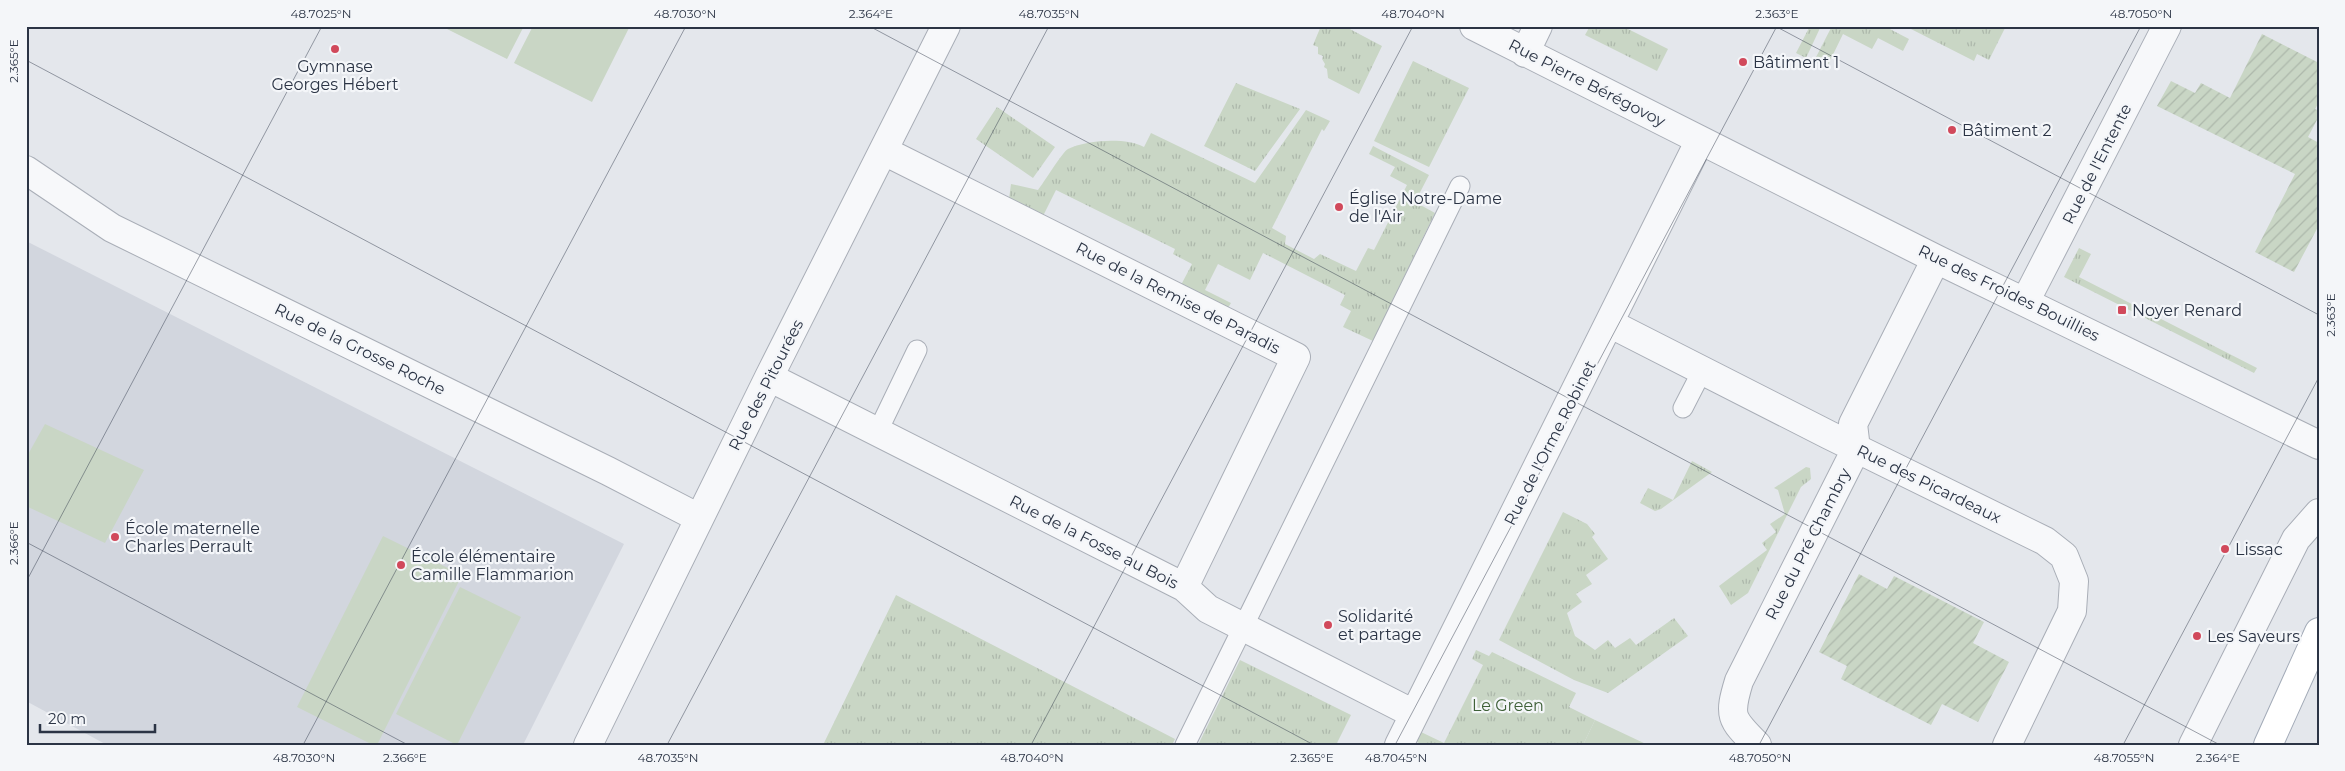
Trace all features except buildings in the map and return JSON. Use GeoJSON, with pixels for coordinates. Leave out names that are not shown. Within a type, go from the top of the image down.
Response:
{"type":"FeatureCollection","features":[{"type":"Feature","properties":{"kind":"main road"},"geometry":{"type":"LineString","coordinates":[[2271,738],[2319,632]]}},
{"type":"Feature","properties":{"kind":"main road"},"geometry":{"type":"LineString","coordinates":[[2271,738],[2319,669]]}},
{"type":"Feature","properties":{"kind":"street","name":"Rue des Pitourées"},"geometry":{"type":"LineString","coordinates":[[588,745],[769,377],[946,26]]}},
{"type":"Feature","properties":{"kind":"street","name":"Rue Pierre Bérégovoy"},"geometry":{"type":"LineString","coordinates":[[1474,26],[1700,140]]}},
{"type":"Feature","properties":{"kind":"street"},"geometry":{"type":"LineString","coordinates":[[1525,52],[1538,26]]}},
{"type":"Feature","properties":{"kind":"street","name":"Rue de l'Entente"},"geometry":{"type":"LineString","coordinates":[[2025,302],[2168,26]]}},
{"type":"Feature","properties":{"kind":"street","name":"Rue des Froides Bouillies"},"geometry":{"type":"LineString","coordinates":[[1700,140],[2025,302],[2319,444]]}},
{"type":"Feature","properties":{"kind":"street","name":"Rue de l'Orme Robinet"},"geometry":{"type":"LineString","coordinates":[[1399,745],[1700,140]]}},
{"type":"Feature","properties":{"kind":"street","name":"Rue de la Remise de Paradis"},"geometry":{"type":"LineString","coordinates":[[884,151],[1296,357],[1184,587]]}},
{"type":"Feature","properties":{"kind":"street","name":"Rue de la Grosse Roche"},"geometry":{"type":"LineString","coordinates":[[26,170],[112,228],[608,471],[699,518]]}},
{"type":"Feature","properties":{"kind":"street","name":"Rue du Pré Chambry"},"geometry":{"type":"LineString","coordinates":[[1757,745],[1733,718],[1731,704],[1739,681],[1856,449],[1853,424],[1936,258]]}},
{"type":"Feature","properties":{"kind":"street","name":"Rue des Picardeaux"},"geometry":{"type":"LineString","coordinates":[[1609,323],[1856,449],[2044,541],[2064,556],[2074,581],[2072,611],[2007,745]]}},
{"type":"Feature","properties":{"kind":"street","name":"Rue de la Fosse au Bois"},"geometry":{"type":"LineString","coordinates":[[769,377],[878,431],[949,470],[1184,587],[1208,610],[1414,714]]}},
{"type":"Feature","properties":{"kind":"street"},"geometry":{"type":"LineString","coordinates":[[2193,745],[2296,539],[2319,513]]}},
{"type":"Feature","properties":{"kind":"lane"},"geometry":{"type":"LineString","coordinates":[[1185,745],[1460,186]]}},
{"type":"Feature","properties":{"kind":"lane"},"geometry":{"type":"LineString","coordinates":[[878,431],[917,350]]}},
{"type":"Feature","properties":{"kind":"lane"},"geometry":{"type":"LineString","coordinates":[[1684,408],[1702,370]]}},
{"type":"Feature","properties":{"kind":"shaded area","name":"École élémentaire Camille Flammarion"},"geometry":{"type":"Polygon","coordinates":[[[26,241],[624,544],[523,745],[107,745],[26,701],[26,241]]]}},
{"type":"Feature","properties":{"kind":"green space"},"geometry":{"type":"Polygon","coordinates":[[[441,26],[524,26],[507,59],[441,26]]]}},
{"type":"Feature","properties":{"kind":"green space"},"geometry":{"type":"Polygon","coordinates":[[[533,26],[630,26],[592,102],[514,63],[533,26]]]}},
{"type":"Feature","properties":{"kind":"green space"},"geometry":{"type":"Polygon","coordinates":[[[1321,26],[1344,26],[1382,46],[1359,94],[1328,78],[1327,69],[1324,67],[1325,64],[1322,59],[1323,56],[1318,54],[1318,47],[1313,45],[1321,26]]]}},
{"type":"Feature","properties":{"kind":"green space"},"geometry":{"type":"Polygon","coordinates":[[[1590,26],[1622,26],[1668,49],[1657,71],[1585,35],[1590,26]]]}},
{"type":"Feature","properties":{"kind":"green space"},"geometry":{"type":"Polygon","coordinates":[[[1810,26],[1821,26],[1806,58],[1796,53],[1810,26]]]}},
{"type":"Feature","properties":{"kind":"green space"},"geometry":{"type":"Polygon","coordinates":[[[1832,26],[1884,26],[1909,39],[1903,51],[1878,38],[1872,49],[1843,34],[1827,67],[1814,61],[1832,26]]]}},
{"type":"Feature","properties":{"kind":"green space"},"geometry":{"type":"Polygon","coordinates":[[[1910,26],[2006,26],[1989,60],[1977,54],[1974,61],[1909,28],[1910,26]]]}},
{"type":"Feature","properties":{"kind":"green space"},"geometry":{"type":"Polygon","coordinates":[[[2262,34],[2319,63],[2319,102],[2315,109],[2319,111],[2319,116],[2308,137],[2319,143],[2319,225],[2294,272],[2255,252],[2295,174],[2157,106],[2171,81],[2195,93],[2201,83],[2230,98],[2262,34]]]}},
{"type":"Feature","properties":{"kind":"green space"},"geometry":{"type":"Polygon","coordinates":[[[1413,61],[1469,88],[1429,167],[1374,141],[1413,61]]]}},
{"type":"Feature","properties":{"kind":"green space"},"geometry":{"type":"Polygon","coordinates":[[[1236,83],[1300,109],[1255,171],[1204,146],[1236,83]]]}},
{"type":"Feature","properties":{"kind":"green space"},"geometry":{"type":"Polygon","coordinates":[[[997,107],[1055,147],[1033,178],[976,139],[997,107]]]}},
{"type":"Feature","properties":{"kind":"green space"},"geometry":{"type":"Polygon","coordinates":[[[1306,110],[1330,121],[1324,131],[1322,129],[1272,228],[1286,236],[1285,244],[1314,259],[1320,254],[1356,271],[1368,248],[1374,250],[1407,185],[1390,176],[1395,167],[1369,154],[1373,146],[1429,175],[1415,202],[1435,213],[1373,341],[1343,327],[1351,311],[1340,305],[1345,295],[1263,253],[1250,280],[1218,264],[1205,290],[1231,303],[1228,308],[1181,285],[1192,264],[1173,254],[1175,249],[1056,190],[1043,216],[1009,199],[1011,184],[1038,190],[1068,149],[1085,143],[1106,141],[1127,142],[1144,147],[1151,133],[1255,183],[1306,110]]]}},
{"type":"Feature","properties":{"kind":"green space"},"geometry":{"type":"Polygon","coordinates":[[[2079,248],[2091,254],[2079,277],[2257,368],[2254,373],[2064,277],[2079,248]]]}},
{"type":"Feature","properties":{"kind":"green space"},"geometry":{"type":"Polygon","coordinates":[[[45,424],[144,470],[105,543],[26,506],[26,458],[45,424]]]}},
{"type":"Feature","properties":{"kind":"green space"},"geometry":{"type":"Polygon","coordinates":[[[1692,461],[1712,472],[1661,509],[1655,511],[1640,503],[1648,488],[1673,500],[1692,461]]]}},
{"type":"Feature","properties":{"kind":"green space"},"geometry":{"type":"Polygon","coordinates":[[[1806,467],[1810,468],[1811,479],[1801,487],[1748,593],[1731,605],[1719,586],[1767,550],[1762,543],[1776,532],[1770,524],[1785,514],[1778,490],[1774,488],[1806,467]]]}},
{"type":"Feature","properties":{"kind":"green space"},"geometry":{"type":"Polygon","coordinates":[[[1563,512],[1587,524],[1595,534],[1592,537],[1608,559],[1586,575],[1592,584],[1576,594],[1582,602],[1567,613],[1575,636],[1595,650],[1608,640],[1615,648],[1630,638],[1636,645],[1674,618],[1688,636],[1608,693],[1574,680],[1499,640],[1563,512]]]}},
{"type":"Feature","properties":{"kind":"green space"},"geometry":{"type":"Polygon","coordinates":[[[383,536],[462,575],[377,745],[373,745],[297,707],[383,536]]]}},
{"type":"Feature","properties":{"kind":"green space"},"geometry":{"type":"Polygon","coordinates":[[[1859,574],[1887,589],[1894,576],[1984,622],[1973,643],[2009,662],[1978,722],[1942,704],[1931,725],[1841,679],[1847,666],[1819,652],[1859,574]]]}},
{"type":"Feature","properties":{"kind":"green space"},"geometry":{"type":"Polygon","coordinates":[[[460,587],[521,617],[457,745],[396,714],[460,587]]]}},
{"type":"Feature","properties":{"kind":"green space"},"geometry":{"type":"Polygon","coordinates":[[[896,595],[1175,739],[1172,745],[823,745],[896,595]]]}},
{"type":"Feature","properties":{"kind":"green space","name":"Le Green"},"geometry":{"type":"Polygon","coordinates":[[[1476,650],[1489,656],[1492,652],[1576,693],[1569,707],[1595,720],[1583,745],[1423,745],[1417,742],[1421,732],[1444,743],[1483,665],[1472,659],[1476,650]]]}},
{"type":"Feature","properties":{"kind":"green space"},"geometry":{"type":"Polygon","coordinates":[[[1240,660],[1351,715],[1336,745],[1198,745],[1240,660]]]}},
{"type":"Feature","properties":{"kind":"green space"},"geometry":{"type":"Polygon","coordinates":[[[1595,720],[1648,745],[1583,745],[1595,720]]]}},
{"type":"Feature","properties":{"kind":"place","name":"Gymnase Georges Hébert"},"geometry":{"type":"Point","coordinates":[335,49]}},
{"type":"Feature","properties":{"kind":"place","name":"Bâtiment 1"},"geometry":{"type":"Point","coordinates":[1743,62]}},
{"type":"Feature","properties":{"kind":"place","name":"Bâtiment 2"},"geometry":{"type":"Point","coordinates":[1952,130]}},
{"type":"Feature","properties":{"kind":"place","name":"Église Notre-Dame de l'Air"},"geometry":{"type":"Point","coordinates":[1339,207]}},
{"type":"Feature","properties":{"kind":"place","name":"Noyer Renard"},"geometry":{"type":"Point","coordinates":[2122,310]}},
{"type":"Feature","properties":{"kind":"place","name":"École maternelle Charles Perrault"},"geometry":{"type":"Point","coordinates":[115,537]}},
{"type":"Feature","properties":{"kind":"place","name":"Lissac"},"geometry":{"type":"Point","coordinates":[2225,549]}},
{"type":"Feature","properties":{"kind":"place","name":"École élémentaire Camille Flammarion"},"geometry":{"type":"Point","coordinates":[401,565]}},
{"type":"Feature","properties":{"kind":"place","name":"Solidarité et partage"},"geometry":{"type":"Point","coordinates":[1328,625]}},
{"type":"Feature","properties":{"kind":"place","name":"Les Saveurs"},"geometry":{"type":"Point","coordinates":[2197,636]}}]}
